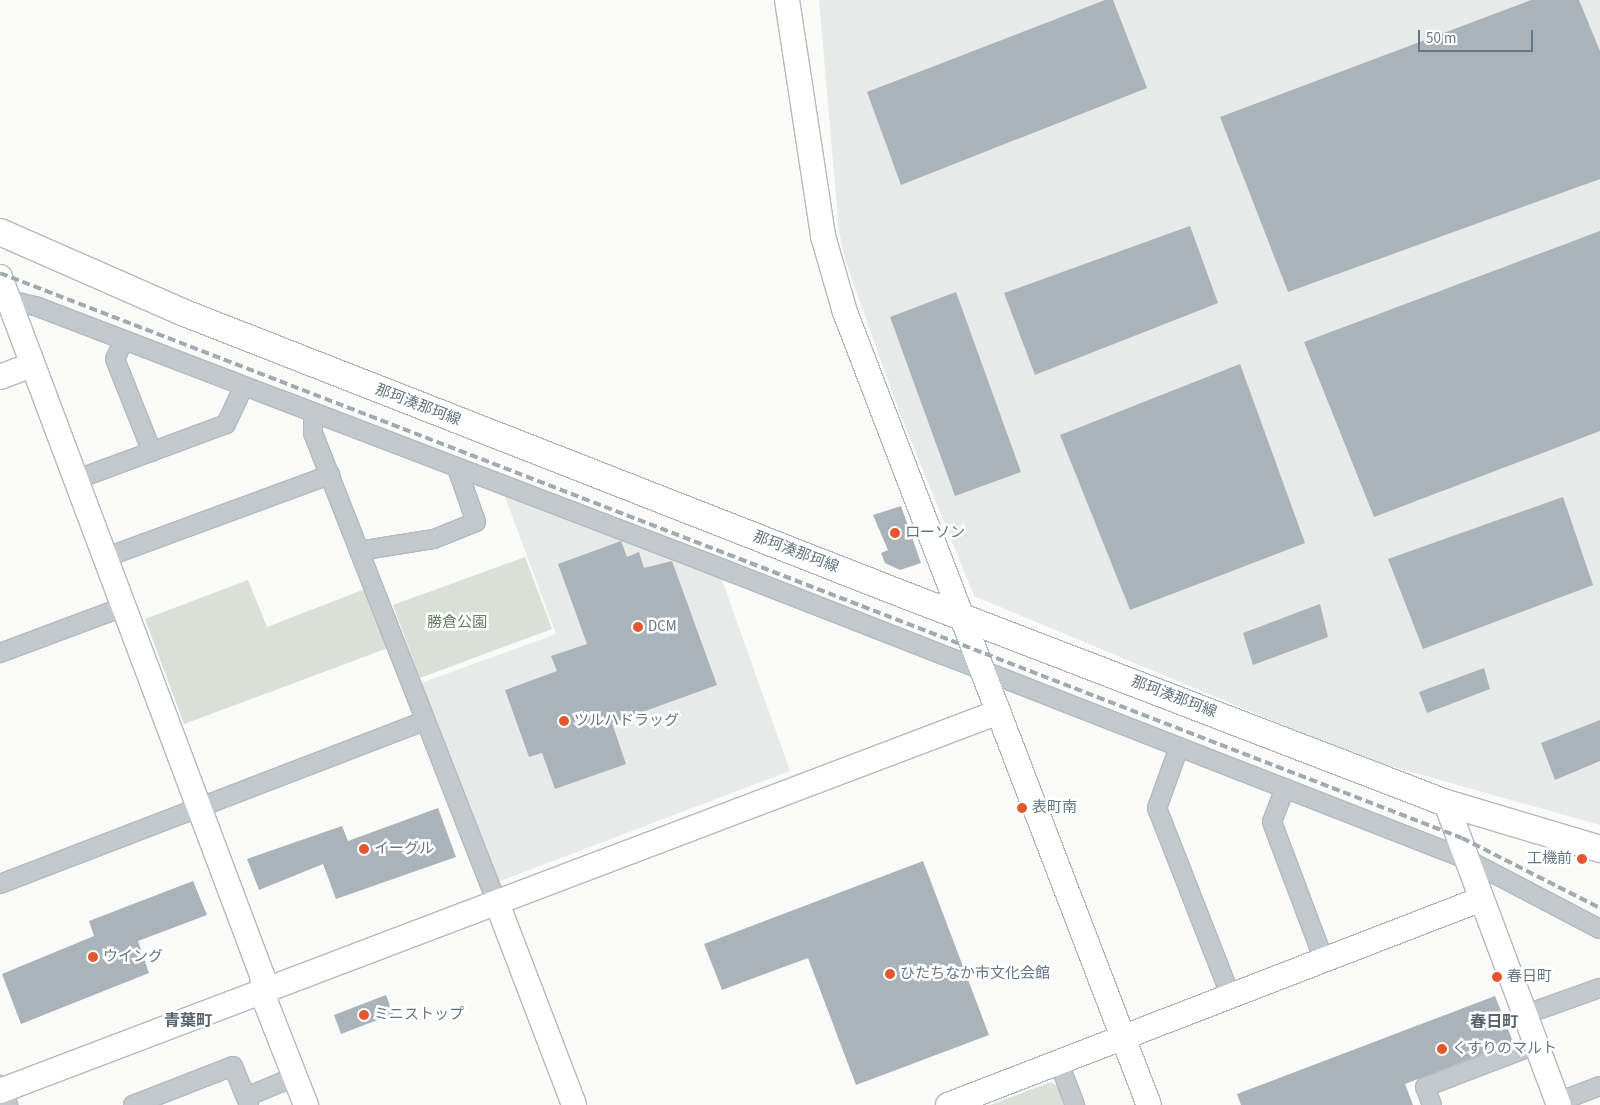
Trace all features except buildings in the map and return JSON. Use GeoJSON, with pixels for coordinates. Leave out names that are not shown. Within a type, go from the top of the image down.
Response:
{"type":"FeatureCollection","features":[{"type":"Feature","properties":{"kind":"main road","name":"那珂湊那珂線"},"geometry":{"type":"LineString","coordinates":[[0,238],[182,312],[1446,803],[1600,849]]}},
{"type":"Feature","properties":{"kind":"street"},"geometry":{"type":"LineString","coordinates":[[787,0],[823,236],[877,403],[1150,1105]]}},
{"type":"Feature","properties":{"kind":"street"},"geometry":{"type":"LineString","coordinates":[[0,277],[3,298],[75,480],[262,975],[263,992],[306,1105]]}},
{"type":"Feature","properties":{"kind":"street"},"geometry":{"type":"LineString","coordinates":[[3,298],[124,340],[244,386],[982,672],[1179,746],[1466,859],[1600,929]]}},
{"type":"Feature","properties":{"kind":"street"},"geometry":{"type":"LineString","coordinates":[[124,340],[115,359],[152,452]]}},
{"type":"Feature","properties":{"kind":"street"},"geometry":{"type":"LineString","coordinates":[[0,377],[31,365]]}},
{"type":"Feature","properties":{"kind":"street"},"geometry":{"type":"LineString","coordinates":[[75,480],[226,424],[244,386]]}},
{"type":"Feature","properties":{"kind":"street"},"geometry":{"type":"LineString","coordinates":[[313,413],[314,433],[574,1105]]}},
{"type":"Feature","properties":{"kind":"street"},"geometry":{"type":"LineString","coordinates":[[359,551],[434,539],[476,522],[457,468]]}},
{"type":"Feature","properties":{"kind":"street"},"geometry":{"type":"LineString","coordinates":[[104,558],[330,475]]}},
{"type":"Feature","properties":{"kind":"street"},"geometry":{"type":"LineString","coordinates":[[0,653],[123,607]]}},
{"type":"Feature","properties":{"kind":"street"},"geometry":{"type":"LineString","coordinates":[[2,1093],[998,712]]}},
{"type":"Feature","properties":{"kind":"street"},"geometry":{"type":"LineString","coordinates":[[0,884],[425,721]]}},
{"type":"Feature","properties":{"kind":"street"},"geometry":{"type":"LineString","coordinates":[[1179,746],[1157,808],[1231,997]]}},
{"type":"Feature","properties":{"kind":"street"},"geometry":{"type":"LineString","coordinates":[[1285,788],[1272,822],[1324,960]]}},
{"type":"Feature","properties":{"kind":"street"},"geometry":{"type":"LineString","coordinates":[[1446,803],[1479,900],[1558,1103],[1600,1086]]}},
{"type":"Feature","properties":{"kind":"street"},"geometry":{"type":"LineString","coordinates":[[948,1105],[1124,1039],[1479,900]]}},
{"type":"Feature","properties":{"kind":"street"},"geometry":{"type":"LineString","coordinates":[[1524,1015],[1600,988]]}},
{"type":"Feature","properties":{"kind":"street"},"geometry":{"type":"LineString","coordinates":[[1432,1105],[1425,1087],[1536,1045]]}},
{"type":"Feature","properties":{"kind":"street"},"geometry":{"type":"LineString","coordinates":[[1059,1063],[1075,1105]]}},
{"type":"Feature","properties":{"kind":"street"},"geometry":{"type":"LineString","coordinates":[[133,1105],[234,1066],[247,1101],[294,1077]]}},
{"type":"Feature","properties":{"kind":"shaded area"},"geometry":{"type":"Polygon","coordinates":[[[819,0],[1600,0],[1600,825],[1362,758],[974,596],[899,411],[845,260],[839,231],[819,0]]]}},
{"type":"Feature","properties":{"kind":"shaded area"},"geometry":{"type":"Polygon","coordinates":[[[504,494],[721,577],[790,771],[495,883],[421,683],[556,634],[504,494]]]}},
{"type":"Feature","properties":{"kind":"green space","name":"勝倉公園"},"geometry":{"type":"Polygon","coordinates":[[[525,557],[552,629],[420,678],[393,605],[525,557]]]}},
{"type":"Feature","properties":{"kind":"green space"},"geometry":{"type":"Polygon","coordinates":[[[248,580],[267,627],[365,589],[388,648],[184,724],[145,619],[248,580]]]}},
{"type":"Feature","properties":{"kind":"green space"},"geometry":{"type":"Polygon","coordinates":[[[1051,1082],[1060,1088],[1067,1105],[990,1105],[1051,1082]]]}},
{"type":"Feature","properties":{"kind":"railway"},"geometry":{"type":"LineString","coordinates":[[0,273],[1462,838],[1600,908]]}},
{"type":"Feature","properties":{"kind":"place","name":"ローソン"},"geometry":{"type":"Point","coordinates":[895,533]}},
{"type":"Feature","properties":{"kind":"place","name":"DCM"},"geometry":{"type":"Point","coordinates":[638,627]}},
{"type":"Feature","properties":{"kind":"place","name":"ツルハドラッグ"},"geometry":{"type":"Point","coordinates":[564,721]}},
{"type":"Feature","properties":{"kind":"place","name":"表町南"},"geometry":{"type":"Point","coordinates":[1022,808]}},
{"type":"Feature","properties":{"kind":"place","name":"イーグル"},"geometry":{"type":"Point","coordinates":[364,849]}},
{"type":"Feature","properties":{"kind":"place","name":"工機前"},"geometry":{"type":"Point","coordinates":[1582,859]}},
{"type":"Feature","properties":{"kind":"place","name":"ウイング"},"geometry":{"type":"Point","coordinates":[93,957]}},
{"type":"Feature","properties":{"kind":"place","name":"ひたちなか市文化会館"},"geometry":{"type":"Point","coordinates":[890,974]}},
{"type":"Feature","properties":{"kind":"place","name":"春日町"},"geometry":{"type":"Point","coordinates":[1497,977]}},
{"type":"Feature","properties":{"kind":"place","name":"ミニストップ"},"geometry":{"type":"Point","coordinates":[364,1015]}},
{"type":"Feature","properties":{"kind":"place","name":"くすりのマルト"},"geometry":{"type":"Point","coordinates":[1442,1049]}},
{"type":"Feature","properties":{"kind":"district","name":"青葉町"},"geometry":{"type":"Point","coordinates":[188,1021]}},
{"type":"Feature","properties":{"kind":"district","name":"春日町"},"geometry":{"type":"Point","coordinates":[1494,1022]}}]}
